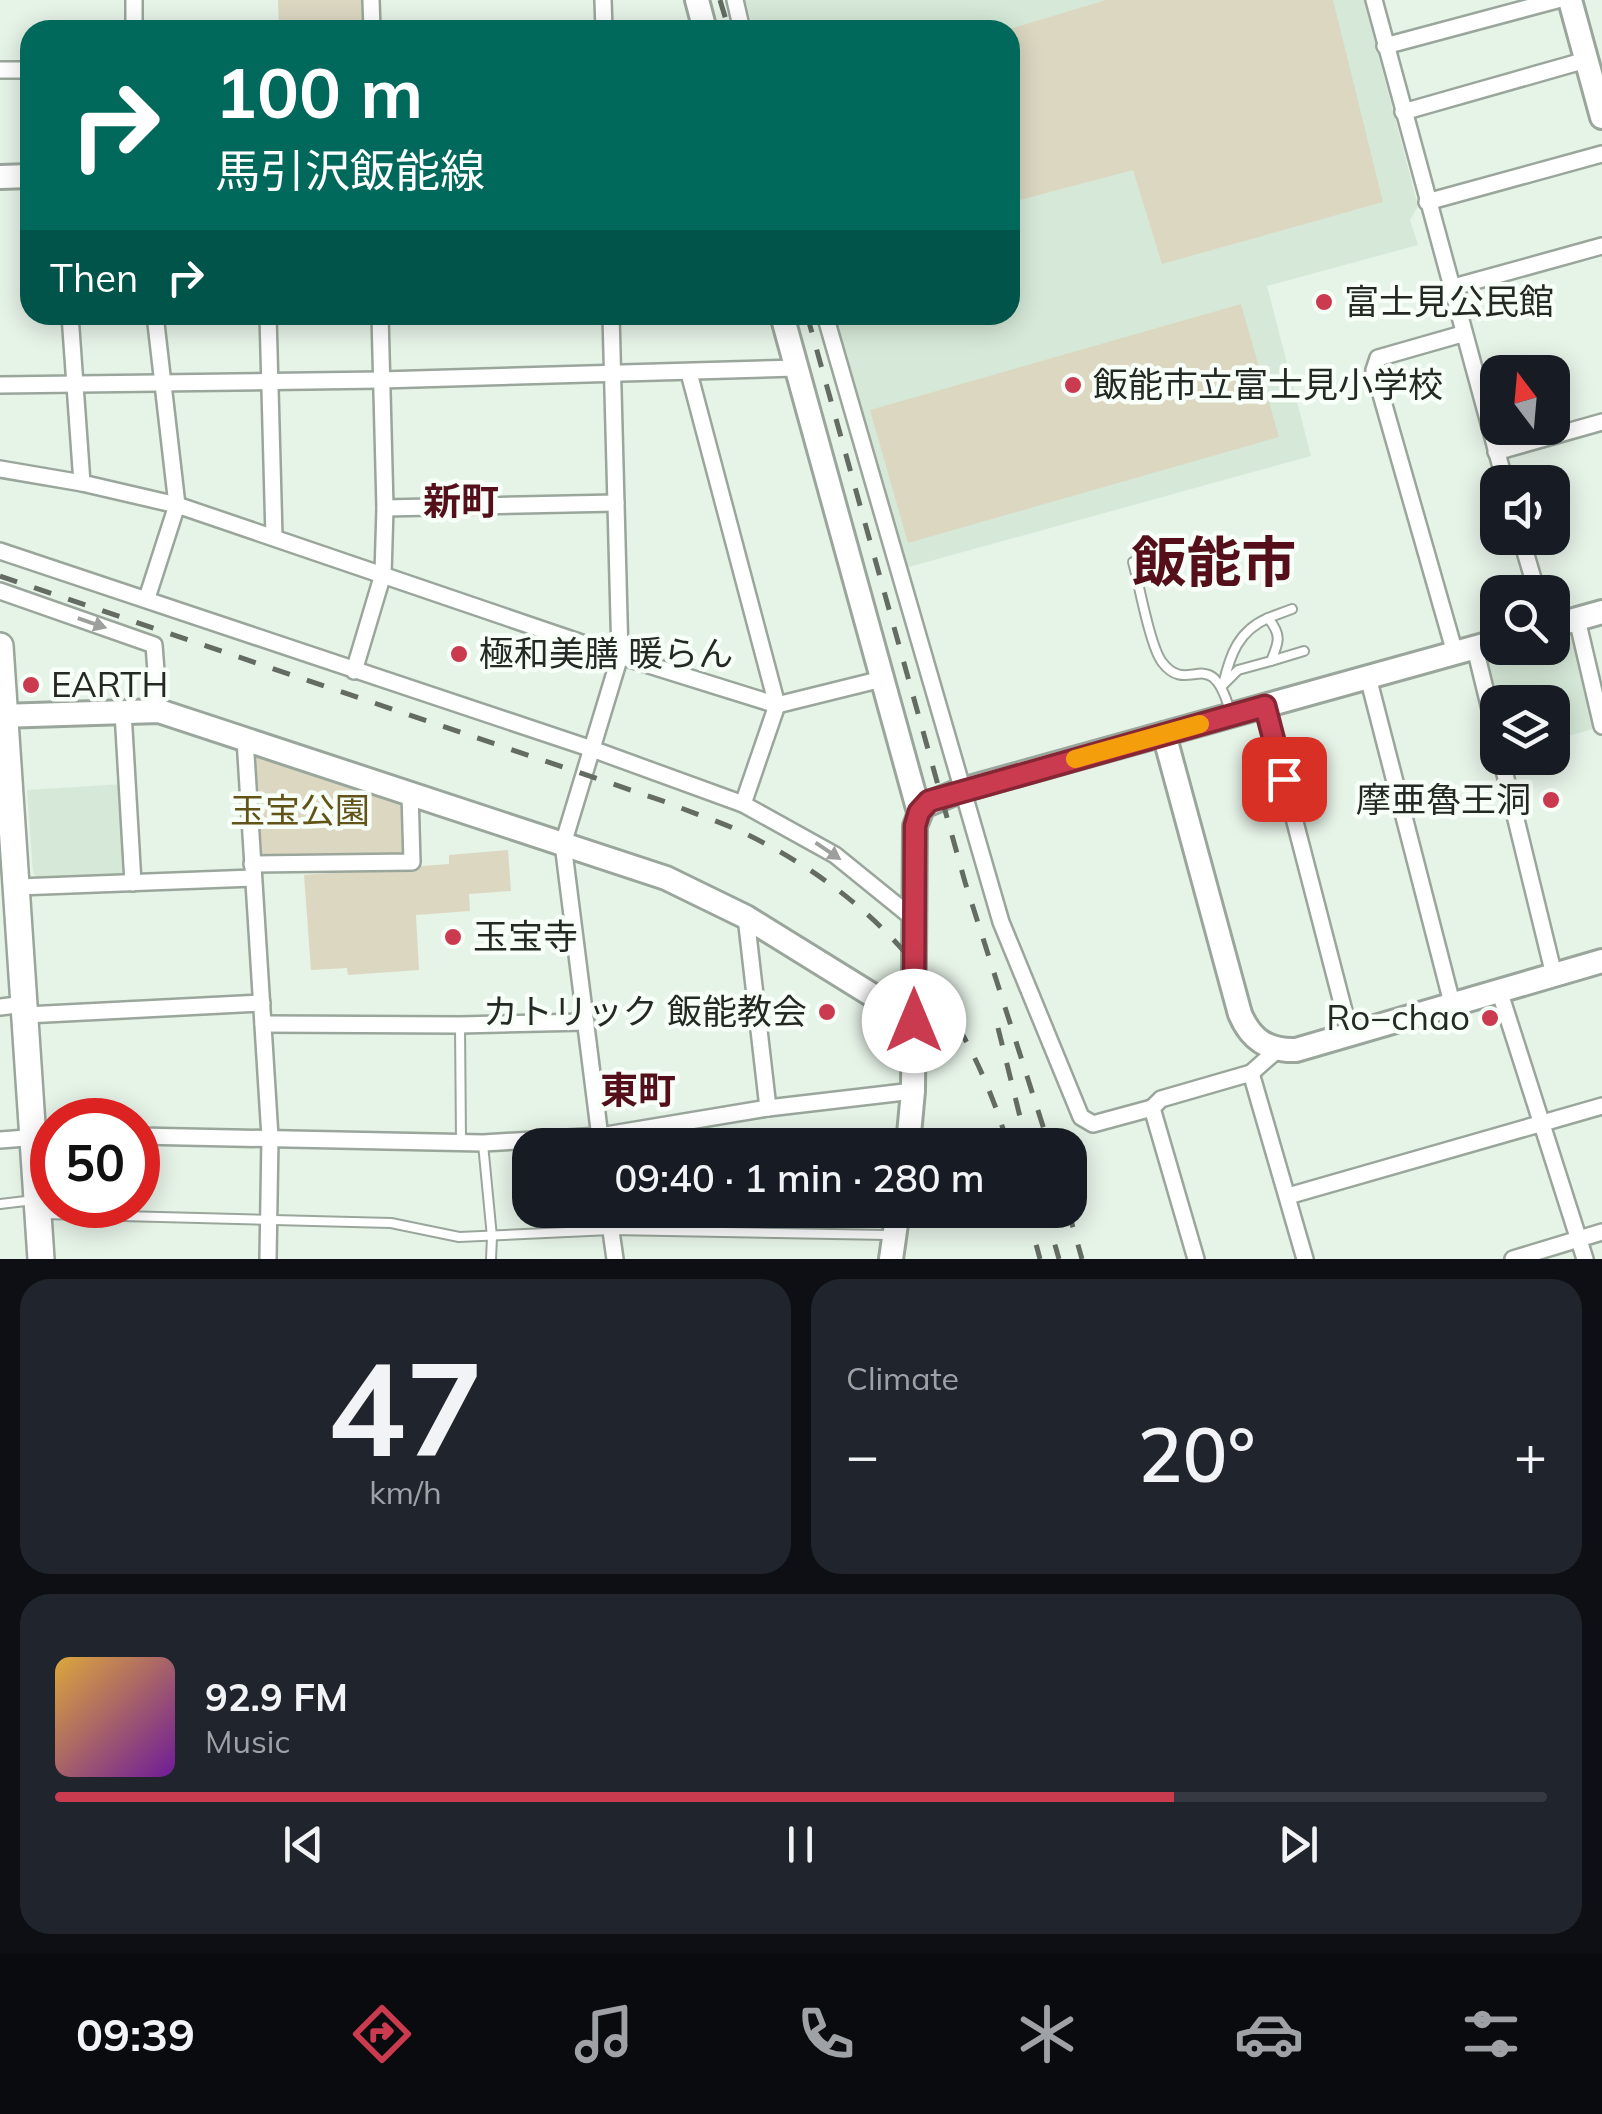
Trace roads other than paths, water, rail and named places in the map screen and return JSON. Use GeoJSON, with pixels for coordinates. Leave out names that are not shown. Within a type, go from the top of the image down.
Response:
{"type":"FeatureCollection","features":[{"type":"Feature","properties":{"kind":"main road"},"geometry":{"type":"LineString","coordinates":[[0,646],[17,1009],[36,1098]]}},
{"type":"Feature","properties":{"kind":"main road"},"geometry":{"type":"LineString","coordinates":[[40,1228],[41,1259]]}},
{"type":"Feature","properties":{"kind":"street"},"geometry":{"type":"LineString","coordinates":[[1374,0],[1500,465]]}},
{"type":"Feature","properties":{"kind":"street"},"geometry":{"type":"LineString","coordinates":[[1385,46],[1557,0]]}},
{"type":"Feature","properties":{"kind":"street"},"geometry":{"type":"LineString","coordinates":[[1570,0],[1602,117]]}},
{"type":"Feature","properties":{"kind":"street"},"geometry":{"type":"LineString","coordinates":[[1403,112],[1586,60]]}},
{"type":"Feature","properties":{"kind":"street"},"geometry":{"type":"LineString","coordinates":[[1427,202],[1602,154]]}},
{"type":"Feature","properties":{"kind":"street"},"geometry":{"type":"LineString","coordinates":[[1450,288],[1602,246]]}},
{"type":"Feature","properties":{"kind":"street"},"geometry":{"type":"LineString","coordinates":[[71,325],[82,483]]}},
{"type":"Feature","properties":{"kind":"street"},"geometry":{"type":"LineString","coordinates":[[147,598],[177,505],[156,325]]}},
{"type":"Feature","properties":{"kind":"street"},"geometry":{"type":"LineString","coordinates":[[268,325],[274,537]]}},
{"type":"Feature","properties":{"kind":"street"},"geometry":{"type":"LineString","coordinates":[[354,671],[383,574],[380,325]]}},
{"type":"Feature","properties":{"kind":"street"},"geometry":{"type":"LineString","coordinates":[[599,1128],[562,844],[620,656],[612,325]]}},
{"type":"Feature","properties":{"kind":"street"},"geometry":{"type":"LineString","coordinates":[[785,325],[919,812]]}},
{"type":"Feature","properties":{"kind":"street"},"geometry":{"type":"LineString","coordinates":[[827,325],[1001,922],[1082,1117],[1094,1124],[1152,1108],[1161,1099],[1250,1072],[1276,1051]]}},
{"type":"Feature","properties":{"kind":"street"},"geometry":{"type":"LineString","coordinates":[[1462,334],[1378,358],[1374,370],[1476,647],[1485,685]]}},
{"type":"Feature","properties":{"kind":"street"},"geometry":{"type":"LineString","coordinates":[[0,385],[382,380],[796,368]]}},
{"type":"Feature","properties":{"kind":"street"},"geometry":{"type":"LineString","coordinates":[[690,373],[776,705],[743,804]]}},
{"type":"Feature","properties":{"kind":"street"},"geometry":{"type":"LineString","coordinates":[[1496,452],[1602,422]]}},
{"type":"Feature","properties":{"kind":"street"},"geometry":{"type":"LineString","coordinates":[[0,469],[177,505],[776,705],[882,679]]}},
{"type":"Feature","properties":{"kind":"street"},"geometry":{"type":"LineString","coordinates":[[385,508],[616,503]]}},
{"type":"Feature","properties":{"kind":"street"},"geometry":{"type":"LineString","coordinates":[[0,551],[592,749],[743,804],[834,854],[914,919]]}},
{"type":"Feature","properties":{"kind":"street"},"geometry":{"type":"LineString","coordinates":[[0,591],[154,645],[159,711]]}},
{"type":"Feature","properties":{"kind":"street"},"geometry":{"type":"LineString","coordinates":[[1570,622],[1602,612]]}},
{"type":"Feature","properties":{"kind":"street"},"geometry":{"type":"LineString","coordinates":[[1576,620],[1602,726]]}},
{"type":"Feature","properties":{"kind":"street"},"geometry":{"type":"LineString","coordinates":[[910,1128],[915,826],[919,812],[929,801],[1476,647]]}},
{"type":"Feature","properties":{"kind":"street"},"geometry":{"type":"LineString","coordinates":[[1368,677],[1452,1004]]}},
{"type":"Feature","properties":{"kind":"street"},"geometry":{"type":"LineString","coordinates":[[1265,706],[1350,1034]]}},
{"type":"Feature","properties":{"kind":"street"},"geometry":{"type":"LineString","coordinates":[[2,716],[159,711],[410,792],[666,878],[746,917],[914,1021]]}},
{"type":"Feature","properties":{"kind":"street"},"geometry":{"type":"LineString","coordinates":[[123,712],[133,883]]}},
{"type":"Feature","properties":{"kind":"street"},"geometry":{"type":"LineString","coordinates":[[1164,734],[1240,1014],[1246,1029],[1276,1051],[1296,1050],[1602,962]]}},
{"type":"Feature","properties":{"kind":"street"},"geometry":{"type":"LineString","coordinates":[[245,739],[270,1137],[268,1259]]}},
{"type":"Feature","properties":{"kind":"street"},"geometry":{"type":"LineString","coordinates":[[1505,775],[1554,975]]}},
{"type":"Feature","properties":{"kind":"street"},"geometry":{"type":"LineString","coordinates":[[12,903],[133,883],[252,871],[412,862],[410,792]]}},
{"type":"Feature","properties":{"kind":"street"},"geometry":{"type":"LineString","coordinates":[[746,917],[768,1108]]}},
{"type":"Feature","properties":{"kind":"street"},"geometry":{"type":"LineString","coordinates":[[1498,990],[1585,1259]]}},
{"type":"Feature","properties":{"kind":"street"},"geometry":{"type":"LineString","coordinates":[[17,1009],[262,1003]]}},
{"type":"Feature","properties":{"kind":"street"},"geometry":{"type":"LineString","coordinates":[[263,1024],[586,1022]]}},
{"type":"Feature","properties":{"kind":"street"},"geometry":{"type":"LineString","coordinates":[[1250,1072],[1305,1259]]}},
{"type":"Feature","properties":{"kind":"street"},"geometry":{"type":"LineString","coordinates":[[663,1128],[768,1108],[913,1092]]}},
{"type":"Feature","properties":{"kind":"street"},"geometry":{"type":"LineString","coordinates":[[1288,1196],[1602,1106]]}},
{"type":"Feature","properties":{"kind":"street"},"geometry":{"type":"LineString","coordinates":[[1152,1108],[1196,1259]]}},
{"type":"Feature","properties":{"kind":"street"},"geometry":{"type":"LineString","coordinates":[[160,1136],[512,1142]]}},
{"type":"Feature","properties":{"kind":"street"},"geometry":{"type":"LineString","coordinates":[[0,1140],[30,1137]]}},
{"type":"Feature","properties":{"kind":"street"},"geometry":{"type":"LineString","coordinates":[[890,1259],[895,1228]]}},
{"type":"Feature","properties":{"kind":"street"},"geometry":{"type":"LineString","coordinates":[[611,1230],[615,1259]]}},
{"type":"Feature","properties":{"kind":"street"},"geometry":{"type":"LineString","coordinates":[[1513,1259],[1602,1232]]}},
{"type":"Feature","properties":{"kind":"lane"},"geometry":{"type":"LineString","coordinates":[[1133,562],[1159,658],[1176,673],[1190,676],[1205,672],[1223,685]]}},
{"type":"Feature","properties":{"kind":"lane"},"geometry":{"type":"LineString","coordinates":[[1231,716],[1223,685],[1230,658],[1248,627],[1292,609]]}},
{"type":"Feature","properties":{"kind":"lane"},"geometry":{"type":"LineString","coordinates":[[1268,618],[1279,631],[1280,641],[1271,660]]}},
{"type":"Feature","properties":{"kind":"lane"},"geometry":{"type":"LineString","coordinates":[[1223,685],[1238,670],[1304,651]]}},
{"type":"Feature","properties":{"kind":"lane"},"geometry":{"type":"LineString","coordinates":[[460,1025],[462,1144]]}},
{"type":"Feature","properties":{"kind":"lane"},"geometry":{"type":"LineString","coordinates":[[483,1143],[491,1259]]}},
{"type":"Feature","properties":{"kind":"lane"},"geometry":{"type":"LineString","coordinates":[[0,1204],[30,1206]]}},
{"type":"Feature","properties":{"kind":"lane"},"geometry":{"type":"LineString","coordinates":[[160,1213],[391,1223],[459,1237],[611,1230],[894,1235]]}},
{"type":"Feature","properties":{"kind":"railway"},"geometry":{"type":"LineString","coordinates":[[720,0],[726,20]]}},
{"type":"Feature","properties":{"kind":"railway"},"geometry":{"type":"LineString","coordinates":[[810,325],[965,882],[1044,1128]]}},
{"type":"Feature","properties":{"kind":"railway"},"geometry":{"type":"LineString","coordinates":[[0,576],[666,802],[735,829],[793,859],[837,889],[911,960],[968,1045],[1002,1128]]}},
{"type":"Feature","properties":{"kind":"railway"},"geometry":{"type":"LineString","coordinates":[[998,1028],[1023,1128]]}},
{"type":"Feature","properties":{"kind":"railway"},"geometry":{"type":"LineString","coordinates":[[1032,1228],[1040,1259]]}},
{"type":"Feature","properties":{"kind":"railway"},"geometry":{"type":"LineString","coordinates":[[1050,1228],[1059,1259]]}},
{"type":"Feature","properties":{"kind":"railway"},"geometry":{"type":"LineString","coordinates":[[1073,1228],[1082,1259]]}},
{"type":"Feature","properties":{"kind":"place","name":"富士見公民館"},"geometry":{"type":"Point","coordinates":[1324,302]}},
{"type":"Feature","properties":{"kind":"place","name":"飯能市立富士見小学校"},"geometry":{"type":"Point","coordinates":[1073,385]}},
{"type":"Feature","properties":{"kind":"place","name":"極和美膳 暖らん"},"geometry":{"type":"Point","coordinates":[459,654]}},
{"type":"Feature","properties":{"kind":"place","name":"EARTH"},"geometry":{"type":"Point","coordinates":[31,685]}},
{"type":"Feature","properties":{"kind":"place","name":"摩亜魯王洞"},"geometry":{"type":"Point","coordinates":[1551,800]}},
{"type":"Feature","properties":{"kind":"place","name":"玉宝寺"},"geometry":{"type":"Point","coordinates":[453,937]}},
{"type":"Feature","properties":{"kind":"place","name":"カトリック 飯能教会"},"geometry":{"type":"Point","coordinates":[827,1012]}},
{"type":"Feature","properties":{"kind":"place","name":"Ro−chao"},"geometry":{"type":"Point","coordinates":[1490,1018]}},
{"type":"Feature","properties":{"kind":"district","name":"新町"},"geometry":{"type":"Point","coordinates":[461,502]}},
{"type":"Feature","properties":{"kind":"district","name":"飯能市"},"geometry":{"type":"Point","coordinates":[1214,563]}},
{"type":"Feature","properties":{"kind":"district","name":"東町"},"geometry":{"type":"Point","coordinates":[638,1091]}},
{"type":"Feature","properties":{"kind":"park label","name":"玉宝公園"},"geometry":{"type":"Point","coordinates":[300,811]}}]}
